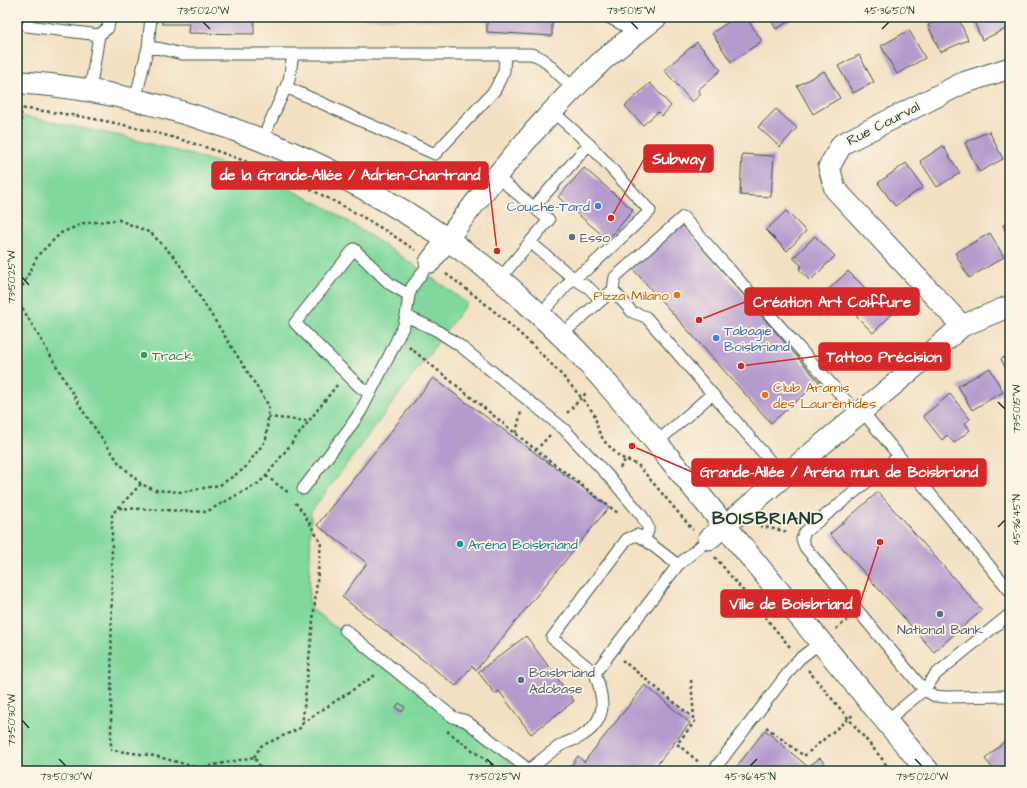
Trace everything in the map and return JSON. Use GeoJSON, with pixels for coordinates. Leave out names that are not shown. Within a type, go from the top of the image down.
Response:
{"type":"FeatureCollection","features":[{"type":"Feature","properties":{"kind":"street"},"geometry":{"type":"LineString","coordinates":[[430,261],[496,176],[528,137],[552,111],[603,60],[657,17]]}},
{"type":"Feature","properties":{"kind":"street","name":"Rue Courval"},"geometry":{"type":"LineString","coordinates":[[962,326],[835,189],[829,167],[842,144],[963,83],[1010,68]]}},
{"type":"Feature","properties":{"kind":"street"},"geometry":{"type":"LineString","coordinates":[[17,82],[90,92],[135,101],[203,119],[262,140],[322,167],[359,186],[420,222],[447,240],[499,280],[540,315],[586,360],[656,443],[710,538],[828,636],[886,721],[928,771]]}},
{"type":"Feature","properties":{"kind":"street"},"geometry":{"type":"LineString","coordinates":[[710,538],[862,412],[962,326],[1010,306]]}},
{"type":"Feature","properties":{"kind":"lane"},"geometry":{"type":"LineString","coordinates":[[90,92],[99,35],[108,28],[110,17]]}},
{"type":"Feature","properties":{"kind":"lane"},"geometry":{"type":"LineString","coordinates":[[135,101],[148,48],[151,17]]}},
{"type":"Feature","properties":{"kind":"lane"},"geometry":{"type":"LineString","coordinates":[[608,17],[624,26],[633,36]]}},
{"type":"Feature","properties":{"kind":"lane"},"geometry":{"type":"LineString","coordinates":[[27,26],[99,35]]}},
{"type":"Feature","properties":{"kind":"lane"},"geometry":{"type":"LineString","coordinates":[[148,48],[162,48],[182,54],[531,54],[543,59],[574,89]]}},
{"type":"Feature","properties":{"kind":"lane"},"geometry":{"type":"LineString","coordinates":[[262,140],[286,87],[294,54]]}},
{"type":"Feature","properties":{"kind":"lane"},"geometry":{"type":"LineString","coordinates":[[286,87],[435,154],[495,90],[504,71],[505,54]]}},
{"type":"Feature","properties":{"kind":"lane"},"geometry":{"type":"LineString","coordinates":[[540,315],[573,278],[589,268],[650,211],[589,144],[552,111]]}},
{"type":"Feature","properties":{"kind":"lane"},"geometry":{"type":"LineString","coordinates":[[534,207],[589,144]]}},
{"type":"Feature","properties":{"kind":"lane"},"geometry":{"type":"LineString","coordinates":[[496,176],[549,220],[499,280]]}},
{"type":"Feature","properties":{"kind":"lane"},"geometry":{"type":"LineString","coordinates":[[561,335],[613,290],[615,277],[683,217],[848,402],[862,412],[1010,591]]}},
{"type":"Feature","properties":{"kind":"lane"},"geometry":{"type":"LineString","coordinates":[[530,242],[573,278],[589,288],[601,300]]}},
{"type":"Feature","properties":{"kind":"lane"},"geometry":{"type":"LineString","coordinates":[[370,394],[360,387],[295,323],[354,249],[390,284],[409,295]]}},
{"type":"Feature","properties":{"kind":"lane"},"geometry":{"type":"LineString","coordinates":[[303,489],[348,430],[370,394],[389,356],[406,316],[409,295],[412,288],[430,261]]}},
{"type":"Feature","properties":{"kind":"lane"},"geometry":{"type":"LineString","coordinates":[[613,290],[632,312],[646,317],[784,477]]}},
{"type":"Feature","properties":{"kind":"lane"},"geometry":{"type":"LineString","coordinates":[[406,316],[431,328],[459,345],[564,429],[612,480],[642,516],[648,527],[648,531],[644,539]]}},
{"type":"Feature","properties":{"kind":"lane"},"geometry":{"type":"LineString","coordinates":[[656,443],[712,394]]}},
{"type":"Feature","properties":{"kind":"lane"},"geometry":{"type":"LineString","coordinates":[[899,456],[805,532],[802,539],[805,547],[924,690],[935,696],[945,697],[1010,696]]}},
{"type":"Feature","properties":{"kind":"lane"},"geometry":{"type":"LineString","coordinates":[[344,630],[453,717],[466,721],[529,770],[562,745],[580,737],[594,726],[602,713],[603,703],[595,673],[552,638],[627,539],[637,535],[678,565]]}},
{"type":"Feature","properties":{"kind":"lane"},"geometry":{"type":"LineString","coordinates":[[595,673],[678,565],[710,538]]}},
{"type":"Feature","properties":{"kind":"lane"},"geometry":{"type":"LineString","coordinates":[[886,721],[924,690],[936,674],[1010,614]]}},
{"type":"Feature","properties":{"kind":"lane"},"geometry":{"type":"LineString","coordinates":[[708,768],[799,659],[828,636]]}},
{"type":"Feature","properties":{"kind":"path"},"geometry":{"type":"LineString","coordinates":[[17,108],[85,116],[134,127],[232,156],[288,179],[335,202],[388,232],[430,261],[506,322],[547,361],[581,397],[595,416],[598,430],[604,441],[620,457],[638,465],[710,538],[793,650]]}},
{"type":"Feature","properties":{"kind":"path"},"geometry":{"type":"LineString","coordinates":[[17,297],[38,255],[61,233],[84,223],[119,220],[151,233],[176,259],[269,406],[266,440],[244,469],[220,485],[182,492],[155,490],[141,484],[119,463],[83,411],[17,297],[21,255],[21,108]]}},
{"type":"Feature","properties":{"kind":"path"},"geometry":{"type":"LineString","coordinates":[[419,356],[536,450],[623,517]]}},
{"type":"Feature","properties":{"kind":"path"},"geometry":{"type":"LineString","coordinates":[[118,508],[206,512],[259,483],[346,373]]}},
{"type":"Feature","properties":{"kind":"path"},"geometry":{"type":"LineString","coordinates":[[17,383],[20,393],[17,541]]}},
{"type":"Feature","properties":{"kind":"path"},"geometry":{"type":"LineString","coordinates":[[566,415],[586,392]]}},
{"type":"Feature","properties":{"kind":"path"},"geometry":{"type":"LineString","coordinates":[[268,417],[308,421]]}},
{"type":"Feature","properties":{"kind":"path"},"geometry":{"type":"LineString","coordinates":[[536,450],[550,435]]}},
{"type":"Feature","properties":{"kind":"path"},"geometry":{"type":"LineString","coordinates":[[642,469],[648,465]]}},
{"type":"Feature","properties":{"kind":"path"},"geometry":{"type":"LineString","coordinates":[[141,484],[112,514],[111,750],[156,756],[199,768],[254,757],[261,746],[302,727],[321,543],[304,514],[287,491],[266,476]]}},
{"type":"Feature","properties":{"kind":"path"},"geometry":{"type":"LineString","coordinates":[[760,526],[790,532]]}},
{"type":"Feature","properties":{"kind":"path"},"geometry":{"type":"LineString","coordinates":[[828,636],[851,617]]}},
{"type":"Feature","properties":{"kind":"path"},"geometry":{"type":"LineString","coordinates":[[634,669],[694,719]]}},
{"type":"Feature","properties":{"kind":"path"},"geometry":{"type":"LineString","coordinates":[[807,669],[890,771]]}},
{"type":"Feature","properties":{"kind":"path"},"geometry":{"type":"LineString","coordinates":[[302,723],[378,674]]}},
{"type":"Feature","properties":{"kind":"path"},"geometry":{"type":"LineString","coordinates":[[691,680],[694,719],[696,720],[677,744],[708,768]]}},
{"type":"Feature","properties":{"kind":"path"},"geometry":{"type":"LineString","coordinates":[[763,724],[804,756],[854,714]]}},
{"type":"Feature","properties":{"kind":"path"},"geometry":{"type":"LineString","coordinates":[[446,730],[500,771]]}},
{"type":"Feature","properties":{"kind":"path"},"geometry":{"type":"LineString","coordinates":[[254,757],[263,771]]}},
{"type":"Feature","properties":{"kind":"green space"},"geometry":{"type":"Polygon","coordinates":[[[17,115],[121,136],[258,174],[324,206],[404,258],[467,303],[311,512],[309,607],[522,771],[17,771],[17,115]]]}},
{"type":"Feature","properties":{"kind":"building"},"geometry":{"type":"Polygon","coordinates":[[[162,17],[254,17],[254,34],[188,33],[189,24],[162,24],[162,17]]]}},
{"type":"Feature","properties":{"kind":"building"},"geometry":{"type":"Polygon","coordinates":[[[362,17],[552,17],[552,36],[487,32],[487,21],[362,17]]]}},
{"type":"Feature","properties":{"kind":"building"},"geometry":{"type":"Polygon","coordinates":[[[736,17],[746,17],[762,41],[731,62],[712,33],[736,17]]]}},
{"type":"Feature","properties":{"kind":"building"},"geometry":{"type":"Polygon","coordinates":[[[769,17],[796,17],[776,29],[769,17]]]}},
{"type":"Feature","properties":{"kind":"building"},"geometry":{"type":"Polygon","coordinates":[[[947,17],[958,17],[968,40],[940,52],[928,25],[947,17]]]}},
{"type":"Feature","properties":{"kind":"building"},"geometry":{"type":"Polygon","coordinates":[[[972,17],[1010,17],[1010,27],[982,40],[972,17]]]}},
{"type":"Feature","properties":{"kind":"building"},"geometry":{"type":"Polygon","coordinates":[[[909,30],[925,58],[897,74],[881,46],[909,30]]]}},
{"type":"Feature","properties":{"kind":"building"},"geometry":{"type":"Polygon","coordinates":[[[697,42],[721,70],[698,90],[701,94],[692,102],[664,70],[697,42]]]}},
{"type":"Feature","properties":{"kind":"building"},"geometry":{"type":"Polygon","coordinates":[[[859,55],[874,82],[853,93],[838,66],[859,55]]]}},
{"type":"Feature","properties":{"kind":"building"},"geometry":{"type":"Polygon","coordinates":[[[824,71],[840,98],[813,114],[797,86],[824,71]]]}},
{"type":"Feature","properties":{"kind":"building"},"geometry":{"type":"Polygon","coordinates":[[[650,83],[671,106],[662,116],[658,112],[643,125],[625,106],[650,83]]]}},
{"type":"Feature","properties":{"kind":"building"},"geometry":{"type":"Polygon","coordinates":[[[776,109],[797,128],[780,147],[758,127],[776,109]]]}},
{"type":"Feature","properties":{"kind":"building"},"geometry":{"type":"Polygon","coordinates":[[[989,131],[1003,159],[979,172],[965,143],[989,131]]]}},
{"type":"Feature","properties":{"kind":"building"},"geometry":{"type":"Polygon","coordinates":[[[943,146],[960,173],[937,187],[920,161],[943,146]]]}},
{"type":"Feature","properties":{"kind":"building"},"geometry":{"type":"Polygon","coordinates":[[[742,154],[774,156],[771,197],[740,195],[742,154]]]}},
{"type":"Feature","properties":{"kind":"building"},"geometry":{"type":"Polygon","coordinates":[[[906,163],[923,187],[895,206],[878,183],[906,163]]]}},
{"type":"Feature","properties":{"kind":"building"},"geometry":{"type":"Polygon","coordinates":[[[584,168],[633,210],[608,240],[558,197],[584,168]]]}},
{"type":"Feature","properties":{"kind":"building"},"geometry":{"type":"Polygon","coordinates":[[[786,211],[806,231],[787,251],[766,230],[786,211]]]}},
{"type":"Feature","properties":{"kind":"building"},"geometry":{"type":"Polygon","coordinates":[[[1010,222],[1010,243],[1003,225],[1010,222]]]}},
{"type":"Feature","properties":{"kind":"building"},"geometry":{"type":"Polygon","coordinates":[[[681,223],[819,382],[771,423],[631,267],[681,223]]]}},
{"type":"Feature","properties":{"kind":"building"},"geometry":{"type":"Polygon","coordinates":[[[990,233],[1004,257],[969,278],[955,253],[990,233]]]}},
{"type":"Feature","properties":{"kind":"building"},"geometry":{"type":"Polygon","coordinates":[[[815,236],[835,256],[810,281],[799,269],[802,266],[793,258],[815,236]]]}},
{"type":"Feature","properties":{"kind":"building"},"geometry":{"type":"Polygon","coordinates":[[[848,271],[868,291],[846,313],[826,292],[848,271]]]}},
{"type":"Feature","properties":{"kind":"building"},"geometry":{"type":"Polygon","coordinates":[[[875,298],[892,314],[873,333],[856,316],[875,298]]]}},
{"type":"Feature","properties":{"kind":"building"},"geometry":{"type":"Polygon","coordinates":[[[1010,354],[1010,377],[1001,359],[1010,354]]]}},
{"type":"Feature","properties":{"kind":"building"},"geometry":{"type":"Polygon","coordinates":[[[990,368],[1003,392],[972,410],[958,386],[990,368]]]}},
{"type":"Feature","properties":{"kind":"building","name":"Aréna Boisbriand"},"geometry":{"type":"Polygon","coordinates":[[[433,378],[609,507],[476,670],[472,666],[456,686],[342,597],[367,563],[317,525],[433,378]]]}},
{"type":"Feature","properties":{"kind":"building"},"geometry":{"type":"Polygon","coordinates":[[[950,394],[970,419],[965,423],[970,430],[954,443],[947,435],[942,440],[923,416],[950,394]]]}},
{"type":"Feature","properties":{"kind":"building"},"geometry":{"type":"Polygon","coordinates":[[[878,492],[982,610],[934,652],[830,534],[878,492]]]}},
{"type":"Feature","properties":{"kind":"building","name":"Boisbriand Adobase"},"geometry":{"type":"Polygon","coordinates":[[[526,636],[574,701],[531,734],[499,691],[495,694],[478,672],[526,636]]]}},
{"type":"Feature","properties":{"kind":"building"},"geometry":{"type":"Polygon","coordinates":[[[645,685],[690,723],[652,771],[567,771],[578,756],[584,762],[645,685]]]}},
{"type":"Feature","properties":{"kind":"building"},"geometry":{"type":"Polygon","coordinates":[[[399,703],[405,707],[402,712],[396,708],[399,703]]]}},
{"type":"Feature","properties":{"kind":"building"},"geometry":{"type":"Polygon","coordinates":[[[765,730],[808,767],[820,758],[831,771],[737,771],[735,769],[765,730]]]}},
{"type":"Feature","properties":{"kind":"building"},"geometry":{"type":"Polygon","coordinates":[[[1006,740],[1010,745],[1010,771],[995,771],[985,759],[1006,740]]]}},
{"type":"Feature","properties":{"kind":"place","name":"Couche-Tard"},"geometry":{"type":"Point","coordinates":[598,206]}},
{"type":"Feature","properties":{"kind":"place","name":"Subway"},"geometry":{"type":"Point","coordinates":[611,218]}},
{"type":"Feature","properties":{"kind":"place","name":"Esso"},"geometry":{"type":"Point","coordinates":[572,237]}},
{"type":"Feature","properties":{"kind":"place","name":"de la Grande-Allée / Adrien-Chartrand"},"geometry":{"type":"Point","coordinates":[497,251]}},
{"type":"Feature","properties":{"kind":"place","name":"Pizza Milano"},"geometry":{"type":"Point","coordinates":[677,295]}},
{"type":"Feature","properties":{"kind":"place","name":"Création Art Coiffure"},"geometry":{"type":"Point","coordinates":[699,320]}},
{"type":"Feature","properties":{"kind":"place","name":"Tabagie Boisbriand"},"geometry":{"type":"Point","coordinates":[716,338]}},
{"type":"Feature","properties":{"kind":"place","name":"Track"},"geometry":{"type":"Point","coordinates":[144,355]}},
{"type":"Feature","properties":{"kind":"place","name":"Tattoo Précision"},"geometry":{"type":"Point","coordinates":[741,366]}},
{"type":"Feature","properties":{"kind":"place","name":"Club Aramis des Laurentides"},"geometry":{"type":"Point","coordinates":[765,395]}},
{"type":"Feature","properties":{"kind":"place","name":"Grande-Allée / Aréna mun. de Boisbriand"},"geometry":{"type":"Point","coordinates":[632,446]}},
{"type":"Feature","properties":{"kind":"place","name":"Ville de Boisbriand"},"geometry":{"type":"Point","coordinates":[880,542]}},
{"type":"Feature","properties":{"kind":"place","name":"Aréna Boisbriand"},"geometry":{"type":"Point","coordinates":[460,544]}},
{"type":"Feature","properties":{"kind":"place","name":"National Bank"},"geometry":{"type":"Point","coordinates":[940,614]}},
{"type":"Feature","properties":{"kind":"place","name":"Boisbriand Adobase"},"geometry":{"type":"Point","coordinates":[521,680]}},
{"type":"Feature","properties":{"kind":"district","name":"BOISBRIAND"},"geometry":{"type":"Point","coordinates":[768,518]}}]}
